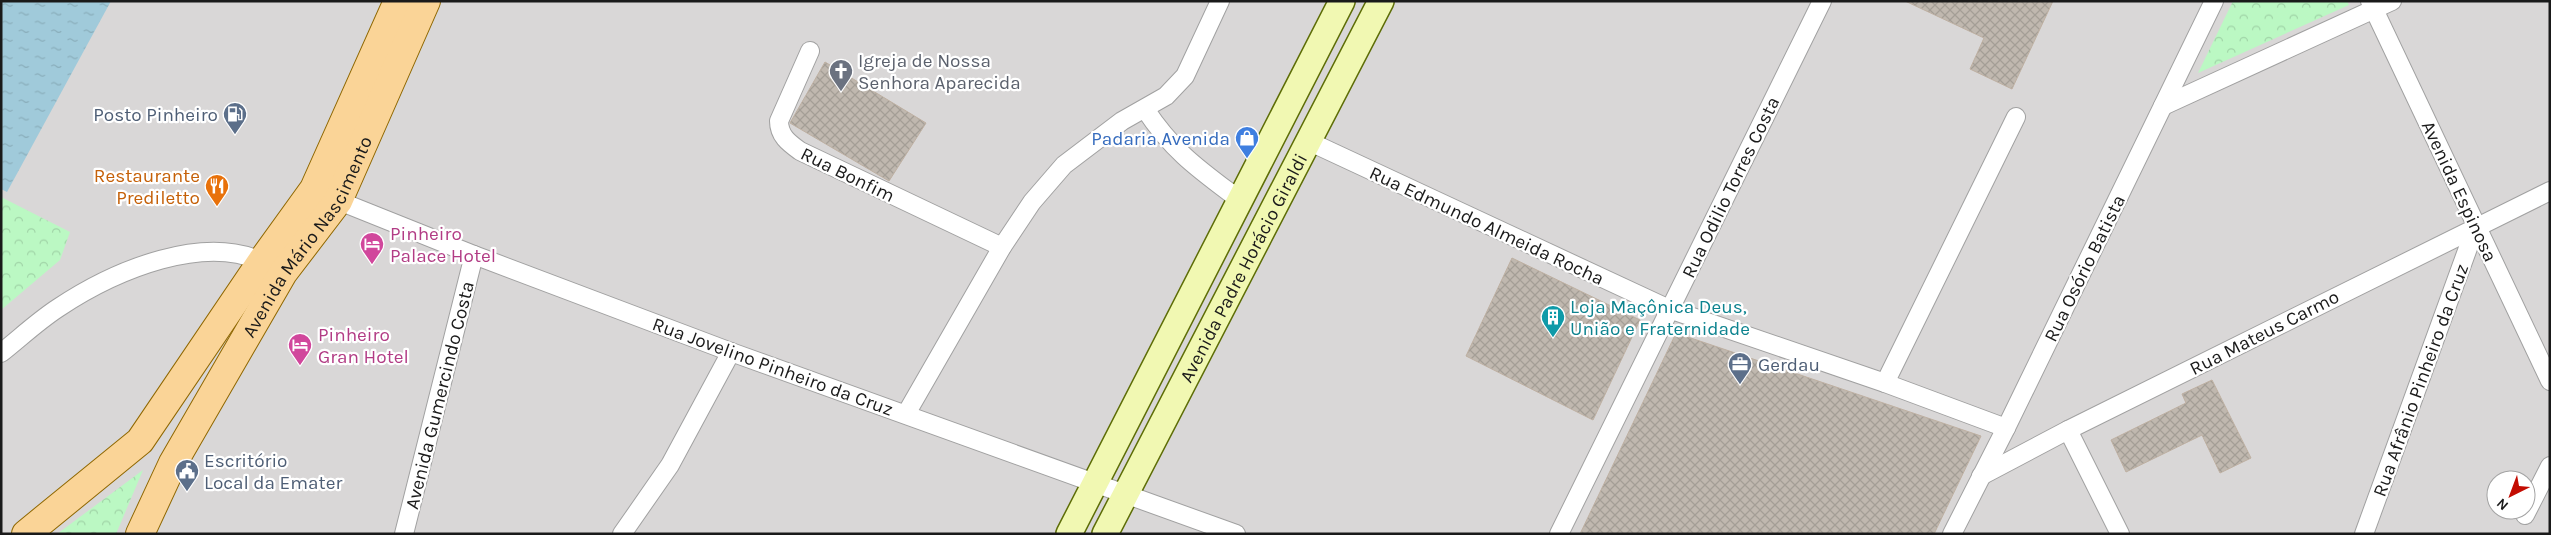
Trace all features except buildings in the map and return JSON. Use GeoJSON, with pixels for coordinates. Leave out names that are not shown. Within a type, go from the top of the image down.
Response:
{"type":"FeatureCollection","features":[{"type":"Feature","properties":{"kind":"main road","name":"Avenida Mário Nascimento"},"geometry":{"type":"LineString","coordinates":[[140,534],[173,463],[272,267],[314,189],[398,1]]}},
{"type":"Feature","properties":{"kind":"main road","name":"Avenida Mário Nascimento"},"geometry":{"type":"LineString","coordinates":[[26,534],[140,441],[272,267],[338,201],[426,1]]}},
{"type":"Feature","properties":{"kind":"main road"},"geometry":{"type":"LineString","coordinates":[[140,441],[173,463]]}},
{"type":"Feature","properties":{"kind":"street"},"geometry":{"type":"LineString","coordinates":[[906,414],[1002,247],[1032,202],[1064,165],[1099,137],[1166,96],[1185,76],[1220,1]]}},
{"type":"Feature","properties":{"kind":"street","name":"Avenida Padre Horácio Giraldi"},"geometry":{"type":"LineString","coordinates":[[1069,534],[1242,201],[1342,1]]}},
{"type":"Feature","properties":{"kind":"street","name":"Avenida Padre Horácio Giraldi"},"geometry":{"type":"LineString","coordinates":[[1105,534],[1381,1]]}},
{"type":"Feature","properties":{"kind":"street","name":"Rua Odilio Torres Costa"},"geometry":{"type":"LineString","coordinates":[[1559,534],[1822,1]]}},
{"type":"Feature","properties":{"kind":"street","name":"Rua Osório Batista"},"geometry":{"type":"LineString","coordinates":[[1952,534],[2006,428],[2214,1]]}},
{"type":"Feature","properties":{"kind":"street"},"geometry":{"type":"LineString","coordinates":[[2163,106],[2372,5],[2392,1]]}},
{"type":"Feature","properties":{"kind":"street","name":"Avenida Espinosa"},"geometry":{"type":"LineString","coordinates":[[2372,5],[2550,381]]}},
{"type":"Feature","properties":{"kind":"street","name":"Rua Bonfim"},"geometry":{"type":"LineString","coordinates":[[810,51],[779,121],[779,130],[786,142],[800,152],[1002,247]]}},
{"type":"Feature","properties":{"kind":"street"},"geometry":{"type":"LineString","coordinates":[[1144,109],[1162,136],[1182,156],[1242,201]]}},
{"type":"Feature","properties":{"kind":"street"},"geometry":{"type":"LineString","coordinates":[[1885,383],[2016,118]]}},
{"type":"Feature","properties":{"kind":"street","name":"Rua Edmundo Almeida Rocha"},"geometry":{"type":"LineString","coordinates":[[1308,141],[1669,309],[1885,383],[2006,428]]}},
{"type":"Feature","properties":{"kind":"street","name":"Rua Jovelino Pinheiro da Cruz"},"geometry":{"type":"LineString","coordinates":[[314,189],[338,201],[474,255],[731,352],[1236,534]]}},
{"type":"Feature","properties":{"kind":"street","name":"Rua Mateus Carmo"},"geometry":{"type":"LineString","coordinates":[[1981,476],[2068,430],[2476,226],[2550,191]]}},
{"type":"Feature","properties":{"kind":"street","name":"Rua Afrânio Pinheiro da Cruz"},"geometry":{"type":"LineString","coordinates":[[2364,534],[2476,226]]}},
{"type":"Feature","properties":{"kind":"street"},"geometry":{"type":"LineString","coordinates":[[1,353],[58,308],[91,288],[148,264],[199,251],[231,253],[272,267]]}},
{"type":"Feature","properties":{"kind":"street","name":"Avenida Gumercindo Costa"},"geometry":{"type":"LineString","coordinates":[[405,533],[474,255]]}},
{"type":"Feature","properties":{"kind":"street"},"geometry":{"type":"LineString","coordinates":[[622,534],[670,465],[731,352]]}},
{"type":"Feature","properties":{"kind":"street"},"geometry":{"type":"LineString","coordinates":[[2068,430],[2120,534]]}},
{"type":"Feature","properties":{"kind":"street"},"geometry":{"type":"LineString","coordinates":[[2536,495],[2550,466]]}},
{"type":"Feature","properties":{"kind":"shaded area"},"geometry":{"type":"Polygon","coordinates":[[[1,1],[2550,1],[2550,534],[1,534],[1,1]]]}},
{"type":"Feature","properties":{"kind":"green space"},"geometry":{"type":"Polygon","coordinates":[[[2233,1],[2347,1],[2349,5],[2198,73],[2233,1]]]}},
{"type":"Feature","properties":{"kind":"green space"},"geometry":{"type":"Polygon","coordinates":[[[1,197],[70,232],[60,260],[1,310],[1,197]]]}},
{"type":"Feature","properties":{"kind":"green space"},"geometry":{"type":"Polygon","coordinates":[[[143,470],[116,534],[57,534],[143,470]]]}},
{"type":"Feature","properties":{"kind":"water"},"geometry":{"type":"Polygon","coordinates":[[[1,1],[111,1],[7,192],[1,189],[1,1]]]}},
{"type":"Feature","properties":{"kind":"place","name":"Igreja de Nossa Senhora Aparecida"},"geometry":{"type":"Point","coordinates":[841,92]}},
{"type":"Feature","properties":{"kind":"place","name":"Posto Pinheiro"},"geometry":{"type":"Point","coordinates":[235,135]}},
{"type":"Feature","properties":{"kind":"place","name":"Padaria Avenida"},"geometry":{"type":"Point","coordinates":[1247,159]}},
{"type":"Feature","properties":{"kind":"place","name":"Restaurante Prediletto"},"geometry":{"type":"Point","coordinates":[217,207]}},
{"type":"Feature","properties":{"kind":"place","name":"Pinheiro Palace Hotel"},"geometry":{"type":"Point","coordinates":[372,265]}},
{"type":"Feature","properties":{"kind":"place","name":"Loja Maçônica Deus, União e Fraternidade"},"geometry":{"type":"Point","coordinates":[1553,338]}},
{"type":"Feature","properties":{"kind":"place","name":"Pinheiro Gran Hotel"},"geometry":{"type":"Point","coordinates":[300,366]}},
{"type":"Feature","properties":{"kind":"place","name":"Gerdau"},"geometry":{"type":"Point","coordinates":[1740,385]}},
{"type":"Feature","properties":{"kind":"place","name":"Escritório Local da Emater"},"geometry":{"type":"Point","coordinates":[187,492]}}]}
